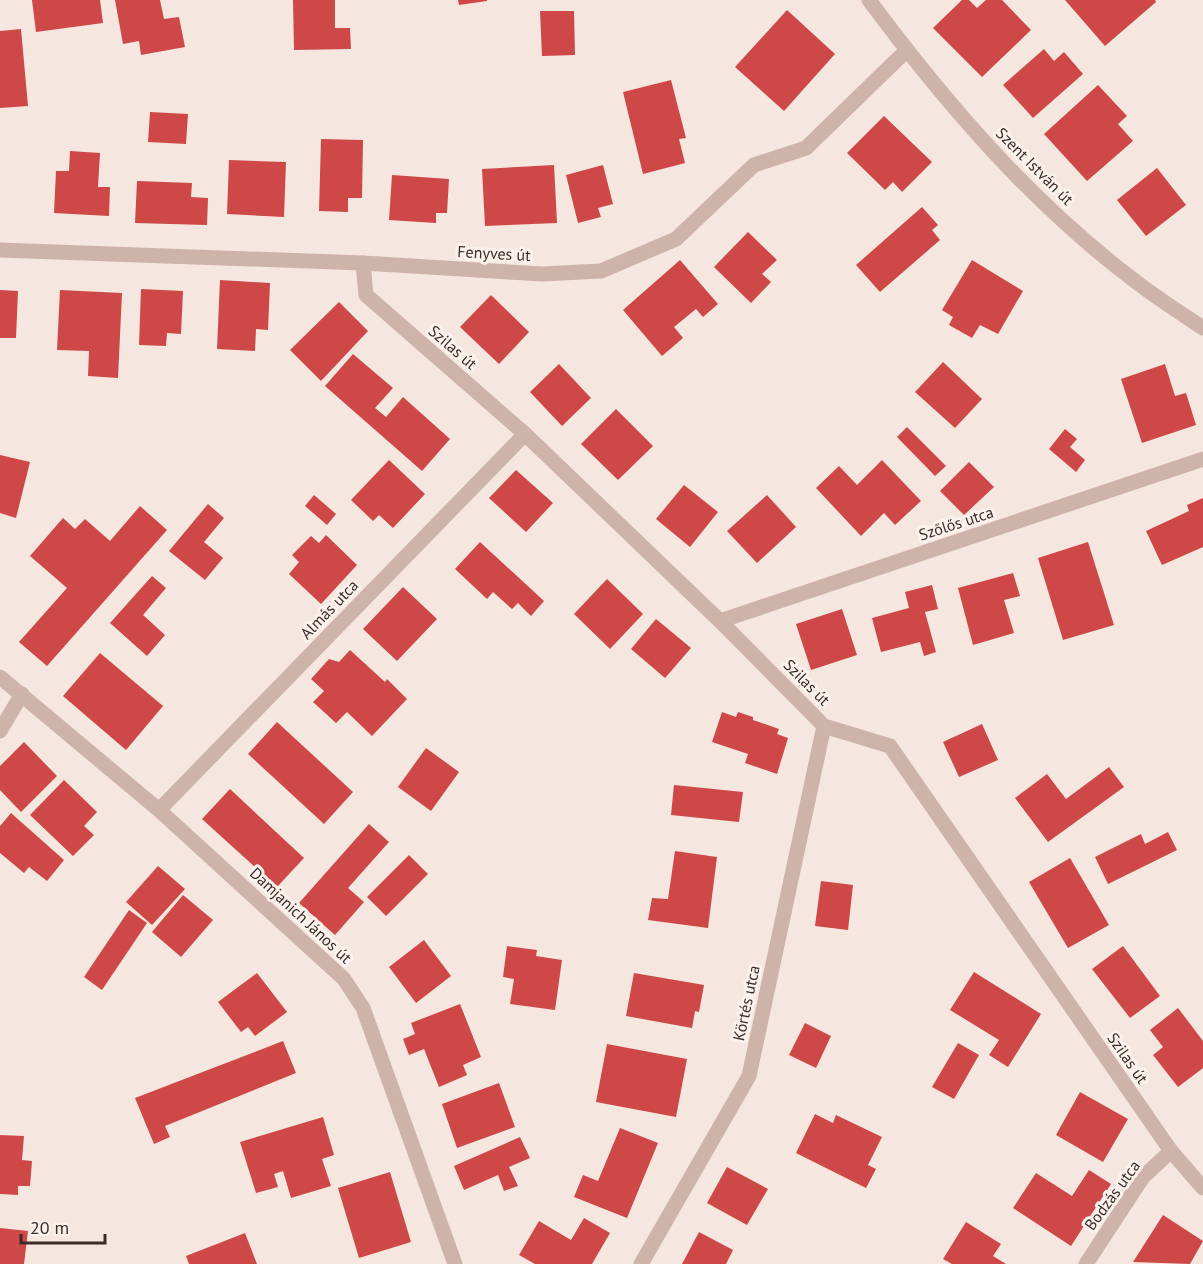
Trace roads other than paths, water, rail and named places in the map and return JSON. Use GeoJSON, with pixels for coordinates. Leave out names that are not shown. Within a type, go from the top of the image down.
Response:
{"type":"FeatureCollection","features":[{"type":"Feature","properties":{"kind":"street","name":"Szent István út"},"geometry":{"type":"LineString","coordinates":[[869,0],[907,50],[1008,168],[1060,218],[1138,284],[1203,328]]}},
{"type":"Feature","properties":{"kind":"street","name":"Fenyves út"},"geometry":{"type":"LineString","coordinates":[[0,250],[363,263],[542,274],[601,271],[676,239],[754,165],[806,148],[907,50]]}},
{"type":"Feature","properties":{"kind":"street","name":"Szilas út"},"geometry":{"type":"LineString","coordinates":[[363,263],[366,295],[525,434],[720,621],[824,726],[890,746],[1171,1151],[1203,1188]]}},
{"type":"Feature","properties":{"kind":"street","name":"Almás utca"},"geometry":{"type":"LineString","coordinates":[[159,810],[525,434]]}},
{"type":"Feature","properties":{"kind":"street","name":"Szőlős utca"},"geometry":{"type":"LineString","coordinates":[[720,621],[1203,459]]}},
{"type":"Feature","properties":{"kind":"street","name":"Damjanich János út"},"geometry":{"type":"LineString","coordinates":[[0,677],[159,810],[332,968],[353,991],[363,1008],[455,1264]]}},
{"type":"Feature","properties":{"kind":"street"},"geometry":{"type":"LineString","coordinates":[[0,731],[21,694]]}},
{"type":"Feature","properties":{"kind":"street","name":"Körtés utca"},"geometry":{"type":"LineString","coordinates":[[641,1264],[748,1076],[824,726]]}},
{"type":"Feature","properties":{"kind":"street","name":"Bodzás utca"},"geometry":{"type":"LineString","coordinates":[[1086,1264],[1143,1177],[1171,1151]]}}]}
